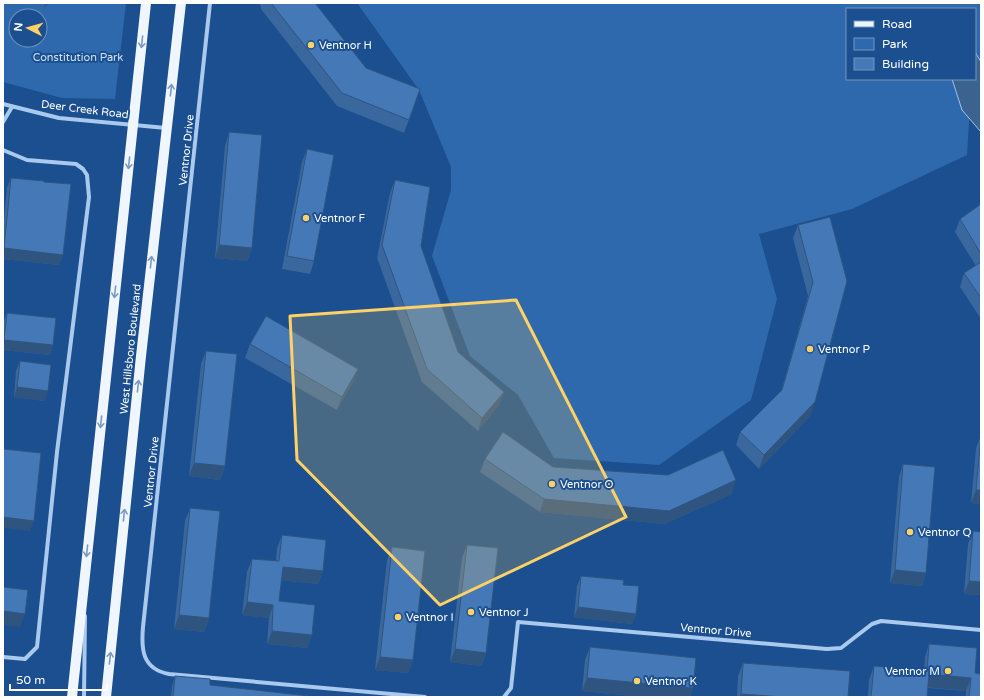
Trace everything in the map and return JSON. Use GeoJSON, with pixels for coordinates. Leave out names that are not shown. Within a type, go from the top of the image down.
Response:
{"type":"FeatureCollection","features":[{"type":"Feature","properties":{"kind":"main road","name":"West Hillsboro Boulevard"},"geometry":{"type":"LineString","coordinates":[[72,697],[146,3]]}},
{"type":"Feature","properties":{"kind":"main road","name":"West Hillsboro Boulevard"},"geometry":{"type":"LineString","coordinates":[[106,697],[166,128],[181,3]]}},
{"type":"Feature","properties":{"kind":"street","name":"Ventnor Drive"},"geometry":{"type":"LineString","coordinates":[[210,3],[143,627],[142,652],[145,658],[153,666],[169,674],[425,697]]}},
{"type":"Feature","properties":{"kind":"street","name":"Deer Creek Road"},"geometry":{"type":"LineString","coordinates":[[3,104],[59,118],[166,128]]}},
{"type":"Feature","properties":{"kind":"street"},"geometry":{"type":"LineString","coordinates":[[3,122],[12,107]]}},
{"type":"Feature","properties":{"kind":"street"},"geometry":{"type":"LineString","coordinates":[[3,150],[28,160],[76,164],[83,169],[87,175],[89,197],[57,452],[37,647],[25,659],[3,657]]}},
{"type":"Feature","properties":{"kind":"street"},"geometry":{"type":"LineString","coordinates":[[84,697],[86,566]]}},
{"type":"Feature","properties":{"kind":"street","name":"Ventnor Drive"},"geometry":{"type":"LineString","coordinates":[[504,697],[511,688],[518,622],[827,649],[841,648],[872,624],[881,621],[981,630]]}},
{"type":"Feature","properties":{"kind":"highlighted area"},"geometry":{"type":"Polygon","coordinates":[[[516,300],[626,517],[440,605],[297,460],[290,316],[516,300]]]}},
{"type":"Feature","properties":{"kind":"green space","name":"Constitution Park"},"geometry":{"type":"Polygon","coordinates":[[[3,3],[126,3],[115,99],[62,98],[3,82],[3,3]]]}},
{"type":"Feature","properties":{"kind":"green space"},"geometry":{"type":"Polygon","coordinates":[[[357,3],[981,3],[981,99],[970,107],[967,155],[852,209],[759,234],[777,299],[751,400],[659,465],[554,458],[518,395],[470,356],[432,256],[451,190],[451,167],[419,90],[357,3]]]}},
{"type":"Feature","properties":{"kind":"shaded area"},"geometry":{"type":"Polygon","coordinates":[[[976,54],[981,62],[981,132],[962,110],[952,80],[976,80],[976,54]]]}},
{"type":"Feature","properties":{"kind":"building"},"geometry":{"type":"Polygon","coordinates":[[[271,3],[315,3],[366,68],[420,89],[409,120],[342,93],[271,3]]]}},
{"type":"Feature","properties":{"kind":"building"},"geometry":{"type":"Polygon","coordinates":[[[229,132],[262,135],[252,248],[219,245],[229,132]]]}},
{"type":"Feature","properties":{"kind":"building","name":"Ventnor F"},"geometry":{"type":"Polygon","coordinates":[[[307,149],[334,155],[314,261],[287,256],[307,149]]]}},
{"type":"Feature","properties":{"kind":"building"},"geometry":{"type":"Polygon","coordinates":[[[11,178],[71,184],[63,255],[4,248],[11,178]]]}},
{"type":"Feature","properties":{"kind":"building"},"geometry":{"type":"Polygon","coordinates":[[[395,180],[430,187],[421,246],[458,352],[504,392],[482,418],[427,369],[382,245],[395,180]]]}},
{"type":"Feature","properties":{"kind":"building"},"geometry":{"type":"Polygon","coordinates":[[[981,204],[981,254],[960,219],[981,204]]]}},
{"type":"Feature","properties":{"kind":"building","name":"Ventnor P"},"geometry":{"type":"Polygon","coordinates":[[[830,217],[847,281],[815,402],[764,455],[740,432],[782,390],[813,282],[798,225],[830,217]]]}},
{"type":"Feature","properties":{"kind":"building"},"geometry":{"type":"Polygon","coordinates":[[[981,262],[981,298],[964,273],[981,262]]]}},
{"type":"Feature","properties":{"kind":"building"},"geometry":{"type":"Polygon","coordinates":[[[7,313],[56,318],[53,345],[4,340],[7,313]]]}},
{"type":"Feature","properties":{"kind":"building"},"geometry":{"type":"Polygon","coordinates":[[[266,316],[358,369],[342,397],[250,344],[266,316]]]}},
{"type":"Feature","properties":{"kind":"building"},"geometry":{"type":"Polygon","coordinates":[[[206,351],[237,354],[225,466],[194,463],[206,351]]]}},
{"type":"Feature","properties":{"kind":"building"},"geometry":{"type":"Polygon","coordinates":[[[20,361],[51,365],[48,391],[17,387],[20,361]]]}},
{"type":"Feature","properties":{"kind":"building","name":"Ventnor O"},"geometry":{"type":"Polygon","coordinates":[[[503,432],[553,467],[668,475],[723,450],[736,480],[669,511],[544,499],[485,459],[503,432]]]}},
{"type":"Feature","properties":{"kind":"building"},"geometry":{"type":"Polygon","coordinates":[[[981,435],[981,490],[976,490],[981,435]]]}},
{"type":"Feature","properties":{"kind":"building"},"geometry":{"type":"Polygon","coordinates":[[[3,449],[41,453],[34,521],[3,517],[3,449]]]}},
{"type":"Feature","properties":{"kind":"building","name":"Ventnor Q"},"geometry":{"type":"Polygon","coordinates":[[[903,464],[935,467],[926,573],[895,570],[903,464]]]}},
{"type":"Feature","properties":{"kind":"building"},"geometry":{"type":"Polygon","coordinates":[[[190,508],[220,511],[209,618],[179,615],[190,508]]]}},
{"type":"Feature","properties":{"kind":"building"},"geometry":{"type":"Polygon","coordinates":[[[973,531],[981,532],[981,582],[969,581],[973,531]]]}},
{"type":"Feature","properties":{"kind":"building"},"geometry":{"type":"Polygon","coordinates":[[[282,535],[326,540],[323,571],[283,567],[279,601],[315,605],[312,635],[272,631],[273,605],[247,602],[252,559],[279,561],[282,535]]]}},
{"type":"Feature","properties":{"kind":"building","name":"Ventnor J"},"geometry":{"type":"Polygon","coordinates":[[[467,545],[498,548],[486,653],[455,649],[467,545]]]}},
{"type":"Feature","properties":{"kind":"building","name":"Ventnor I"},"geometry":{"type":"Polygon","coordinates":[[[392,547],[425,551],[413,660],[380,657],[392,547]]]}},
{"type":"Feature","properties":{"kind":"building"},"geometry":{"type":"Polygon","coordinates":[[[581,576],[624,580],[623,585],[639,586],[636,614],[578,607],[581,576]]]}},
{"type":"Feature","properties":{"kind":"building"},"geometry":{"type":"Polygon","coordinates":[[[3,587],[28,590],[25,614],[3,611],[3,587]]]}},
{"type":"Feature","properties":{"kind":"building"},"geometry":{"type":"Polygon","coordinates":[[[929,644],[977,648],[975,673],[981,674],[981,697],[969,697],[971,678],[929,674],[927,697],[871,697],[874,666],[927,671],[929,644]]]}},
{"type":"Feature","properties":{"kind":"building"},"geometry":{"type":"Polygon","coordinates":[[[590,647],[696,658],[693,688],[587,678],[590,647]]]}},
{"type":"Feature","properties":{"kind":"building"},"geometry":{"type":"Polygon","coordinates":[[[743,663],[850,671],[848,697],[783,697],[741,694],[743,663]]]}},
{"type":"Feature","properties":{"kind":"building"},"geometry":{"type":"Polygon","coordinates":[[[175,676],[210,679],[210,685],[309,697],[173,697],[175,676]]]}},
{"type":"Feature","properties":{"kind":"place","name":"Ventnor H"},"geometry":{"type":"Point","coordinates":[311,45]}},
{"type":"Feature","properties":{"kind":"place","name":"Ventnor F"},"geometry":{"type":"Point","coordinates":[306,218]}},
{"type":"Feature","properties":{"kind":"place","name":"Ventnor P"},"geometry":{"type":"Point","coordinates":[810,349]}},
{"type":"Feature","properties":{"kind":"place","name":"Ventnor O"},"geometry":{"type":"Point","coordinates":[552,484]}},
{"type":"Feature","properties":{"kind":"place","name":"Ventnor Q"},"geometry":{"type":"Point","coordinates":[910,532]}},
{"type":"Feature","properties":{"kind":"place","name":"Ventnor J"},"geometry":{"type":"Point","coordinates":[471,612]}},
{"type":"Feature","properties":{"kind":"place","name":"Ventnor I"},"geometry":{"type":"Point","coordinates":[398,617]}},
{"type":"Feature","properties":{"kind":"place","name":"Ventnor M"},"geometry":{"type":"Point","coordinates":[948,671]}},
{"type":"Feature","properties":{"kind":"place","name":"Ventnor K"},"geometry":{"type":"Point","coordinates":[637,681]}}]}
